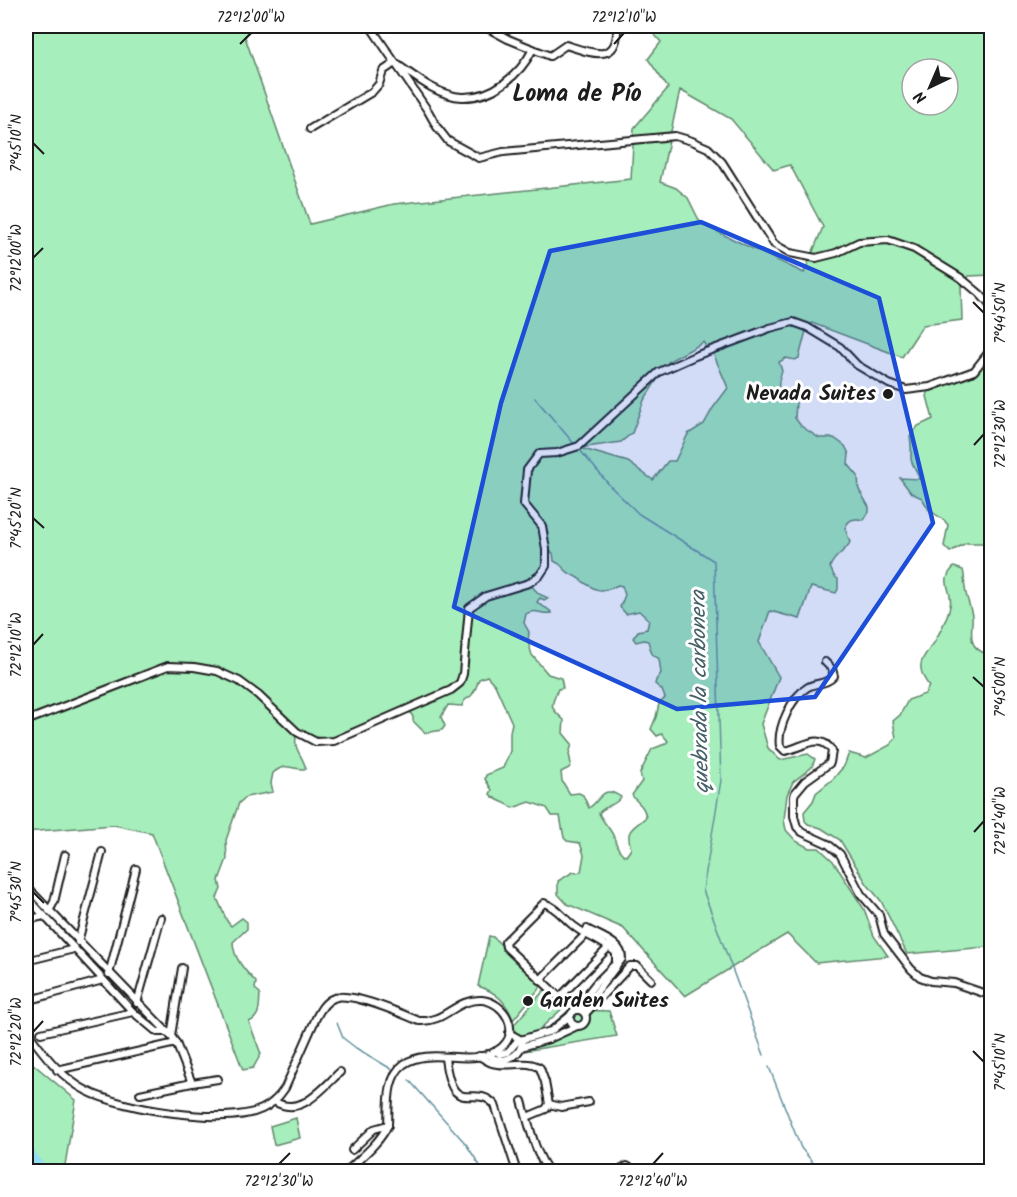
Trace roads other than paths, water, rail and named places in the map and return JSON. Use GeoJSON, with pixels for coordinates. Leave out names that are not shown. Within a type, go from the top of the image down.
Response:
{"type":"FeatureCollection","features":[{"type":"Feature","properties":{"kind":"street"},"geometry":{"type":"LineString","coordinates":[[370,26],[448,141],[479,158],[503,152],[675,136],[708,148],[722,162],[774,244],[790,253],[816,258],[836,253],[859,242],[888,240],[914,249],[961,278],[984,299],[992,312]]}},
{"type":"Feature","properties":{"kind":"street"},"geometry":{"type":"LineString","coordinates":[[484,26],[508,39],[550,56],[566,45],[600,54],[607,52],[615,46],[616,26]]}},
{"type":"Feature","properties":{"kind":"street"},"geometry":{"type":"LineString","coordinates":[[396,63],[426,84],[461,97],[482,94],[498,87],[514,76],[525,64],[533,49]]}},
{"type":"Feature","properties":{"kind":"street"},"geometry":{"type":"LineString","coordinates":[[310,129],[372,92],[379,84],[383,71],[396,63]]}},
{"type":"Feature","properties":{"kind":"street"},"geometry":{"type":"LineString","coordinates":[[26,721],[168,666],[194,667],[217,671],[239,681],[258,695],[297,732],[316,742],[334,741],[451,690],[460,683],[463,674],[469,608],[486,596],[529,583],[540,575],[546,566],[542,526],[524,504],[527,470],[538,454],[557,453],[579,446],[659,372],[694,356],[793,322],[807,327],[840,347],[857,365],[889,384],[906,390],[930,387],[974,371],[990,356],[992,348]]}},
{"type":"Feature","properties":{"kind":"street"},"geometry":{"type":"LineString","coordinates":[[825,662],[832,669],[834,676],[826,682],[807,687],[797,697],[789,708],[780,734],[780,746],[785,751],[816,741],[828,745],[832,751],[830,763],[805,781],[795,793],[793,800],[795,824],[802,832],[835,848],[861,894],[879,915],[885,934],[917,975],[927,980],[954,983],[992,996]]}},
{"type":"Feature","properties":{"kind":"street"},"geometry":{"type":"LineString","coordinates":[[78,942],[102,852]]}},
{"type":"Feature","properties":{"kind":"street"},"geometry":{"type":"LineString","coordinates":[[26,920],[46,914],[54,902],[65,855]]}},
{"type":"Feature","properties":{"kind":"street"},"geometry":{"type":"LineString","coordinates":[[109,974],[136,869]]}},
{"type":"Feature","properties":{"kind":"street"},"geometry":{"type":"LineString","coordinates":[[26,886],[74,949],[133,1012],[157,1032],[168,1034]]}},
{"type":"Feature","properties":{"kind":"street"},"geometry":{"type":"LineString","coordinates":[[26,896],[78,942],[176,1042],[192,1083]]}},
{"type":"Feature","properties":{"kind":"street"},"geometry":{"type":"LineString","coordinates":[[577,1026],[571,1022],[597,986],[622,959],[622,954],[611,945],[570,922],[552,906],[544,903],[505,942],[506,947],[558,997],[611,945]]}},
{"type":"Feature","properties":{"kind":"street"},"geometry":{"type":"LineString","coordinates":[[137,1003],[161,918]]}},
{"type":"Feature","properties":{"kind":"street"},"geometry":{"type":"LineString","coordinates":[[540,980],[588,932]]}},
{"type":"Feature","properties":{"kind":"street"},"geometry":{"type":"LineString","coordinates":[[26,961],[74,949]]}},
{"type":"Feature","properties":{"kind":"street"},"geometry":{"type":"LineString","coordinates":[[496,1051],[500,1054],[508,1052],[520,1042],[551,1031],[578,1013],[630,966],[637,966],[651,980]]}},
{"type":"Feature","properties":{"kind":"street"},"geometry":{"type":"LineString","coordinates":[[168,1034],[182,968]]}},
{"type":"Feature","properties":{"kind":"street"},"geometry":{"type":"LineString","coordinates":[[26,1000],[103,980]]}},
{"type":"Feature","properties":{"kind":"street"},"geometry":{"type":"LineString","coordinates":[[26,1030],[57,1070],[85,1090],[104,1099],[192,1115],[233,1116],[261,1110],[274,1101],[285,1088],[321,1008],[328,1001],[339,996],[352,998],[419,1021],[429,1022],[465,1002],[486,1000],[494,1002],[508,1016],[507,1041],[496,1051],[488,1054],[424,1058],[404,1064],[396,1072],[392,1082],[388,1125],[375,1144],[346,1172]]}},
{"type":"Feature","properties":{"kind":"street"},"geometry":{"type":"LineString","coordinates":[[41,1033],[133,1012]]}},
{"type":"Feature","properties":{"kind":"street"},"geometry":{"type":"LineString","coordinates":[[509,1034],[520,1042],[549,1039],[582,1025],[585,1022],[578,1013]]}},
{"type":"Feature","properties":{"kind":"street"},"geometry":{"type":"LineString","coordinates":[[57,1070],[176,1042]]}},
{"type":"Feature","properties":{"kind":"street"},"geometry":{"type":"LineString","coordinates":[[488,1054],[492,1059],[509,1058],[520,1042]]}},
{"type":"Feature","properties":{"kind":"street"},"geometry":{"type":"LineString","coordinates":[[478,1056],[498,1064],[533,1064],[542,1070],[549,1104],[546,1109],[527,1117]]}},
{"type":"Feature","properties":{"kind":"street"},"geometry":{"type":"LineString","coordinates":[[445,1058],[449,1081],[457,1094],[486,1098],[495,1105],[517,1172]]}},
{"type":"Feature","properties":{"kind":"street"},"geometry":{"type":"LineString","coordinates":[[274,1101],[286,1107],[299,1106],[340,1072]]}},
{"type":"Feature","properties":{"kind":"street"},"geometry":{"type":"LineString","coordinates":[[140,1094],[218,1079]]}},
{"type":"Feature","properties":{"kind":"street"},"geometry":{"type":"LineString","coordinates":[[522,1101],[545,1167],[550,1172]]}},
{"type":"Feature","properties":{"kind":"street"},"geometry":{"type":"LineString","coordinates":[[549,1104],[561,1107],[589,1102]]}},
{"type":"Feature","properties":{"kind":"street"},"geometry":{"type":"LineString","coordinates":[[352,1150],[375,1129],[388,1125]]}},
{"type":"Feature","properties":{"kind":"street"},"geometry":{"type":"LineString","coordinates":[[617,1172],[627,1166],[637,1172]]}},
{"type":"Feature","properties":{"kind":"waterway","name":"quebrada la carbonera"},"geometry":{"type":"LineString","coordinates":[[535,398],[576,446]]}},
{"type":"Feature","properties":{"kind":"waterway","name":"quebrada la carbonera"},"geometry":{"type":"LineString","coordinates":[[579,449],[611,487],[639,514],[714,561],[721,780],[703,890],[764,1055]]}},
{"type":"Feature","properties":{"kind":"waterway"},"geometry":{"type":"LineString","coordinates":[[337,1023],[343,1038],[393,1070]]}},
{"type":"Feature","properties":{"kind":"waterway","name":"quebrada la carbonera"},"geometry":{"type":"LineString","coordinates":[[769,1067],[801,1148],[821,1172]]}},
{"type":"Feature","properties":{"kind":"waterway"},"geometry":{"type":"LineString","coordinates":[[409,1080],[466,1144],[484,1172]]}},
{"type":"Feature","properties":{"kind":"waterway"},"geometry":{"type":"LineString","coordinates":[[26,1148],[43,1172]]}},
{"type":"Feature","properties":{"kind":"place","name":"Nevada Suites"},"geometry":{"type":"Point","coordinates":[888,394]}},
{"type":"Feature","properties":{"kind":"place","name":"Garden Suites"},"geometry":{"type":"Point","coordinates":[528,1001]}},
{"type":"Feature","properties":{"kind":"district","name":"Loma de Pío"},"geometry":{"type":"Point","coordinates":[577,94]}}]}
